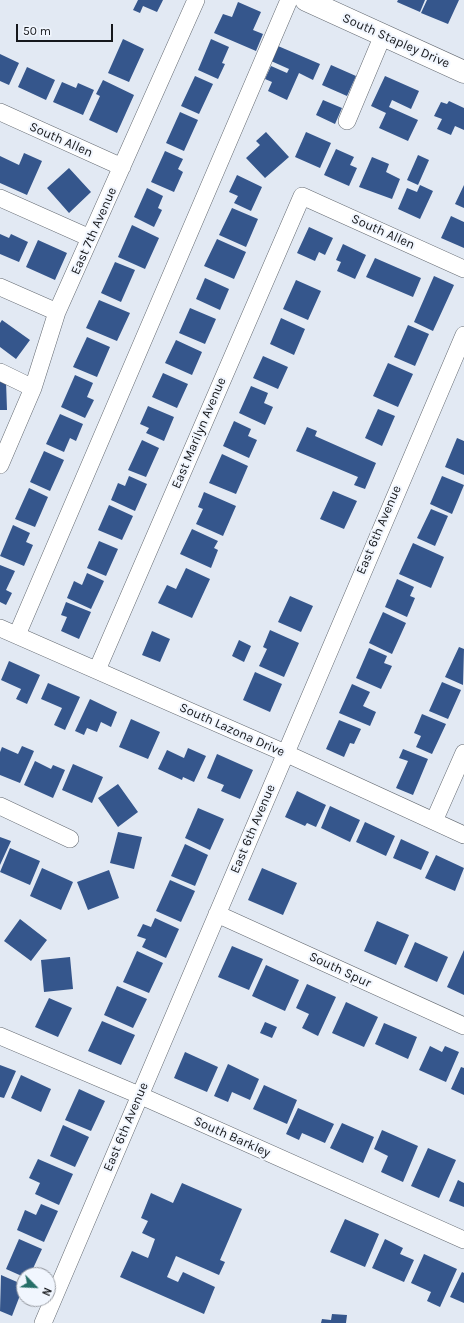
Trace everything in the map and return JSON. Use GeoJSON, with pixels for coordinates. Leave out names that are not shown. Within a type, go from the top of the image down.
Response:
{"type":"FeatureCollection","features":[{"type":"Feature","properties":{"kind":"main road","name":"South Stapley Drive"},"geometry":{"type":"LineString","coordinates":[[306,0],[464,72]]}},
{"type":"Feature","properties":{"kind":"street","name":"East 7th Avenue"},"geometry":{"type":"LineString","coordinates":[[1,462],[33,388],[57,312],[196,0]]}},
{"type":"Feature","properties":{"kind":"street"},"geometry":{"type":"LineString","coordinates":[[16,635],[289,0]]}},
{"type":"Feature","properties":{"kind":"street"},"geometry":{"type":"LineString","coordinates":[[347,121],[383,35]]}},
{"type":"Feature","properties":{"kind":"street","name":"South Allen"},"geometry":{"type":"LineString","coordinates":[[0,112],[122,167]]}},
{"type":"Feature","properties":{"kind":"street","name":"South Allen"},"geometry":{"type":"LineString","coordinates":[[302,196],[464,269]]}},
{"type":"Feature","properties":{"kind":"street","name":"East Marilyn Avenue"},"geometry":{"type":"LineString","coordinates":[[97,670],[302,196]]}},
{"type":"Feature","properties":{"kind":"street"},"geometry":{"type":"LineString","coordinates":[[0,198],[90,238]]}},
{"type":"Feature","properties":{"kind":"street"},"geometry":{"type":"LineString","coordinates":[[0,287],[57,312]]}},
{"type":"Feature","properties":{"kind":"street","name":"East 6th Avenue"},"geometry":{"type":"LineString","coordinates":[[46,1322],[139,1096],[464,334]]}},
{"type":"Feature","properties":{"kind":"street"},"geometry":{"type":"LineString","coordinates":[[0,372],[33,388]]}},
{"type":"Feature","properties":{"kind":"street","name":"South Lazona Drive"},"geometry":{"type":"LineString","coordinates":[[0,628],[285,753],[464,835]]}},
{"type":"Feature","properties":{"kind":"street"},"geometry":{"type":"LineString","coordinates":[[434,821],[464,753]]}},
{"type":"Feature","properties":{"kind":"street"},"geometry":{"type":"LineString","coordinates":[[0,806],[70,839]]}},
{"type":"Feature","properties":{"kind":"street","name":"South Spur"},"geometry":{"type":"LineString","coordinates":[[217,914],[464,1026]]}},
{"type":"Feature","properties":{"kind":"street","name":"South Barkley"},"geometry":{"type":"LineString","coordinates":[[0,1036],[464,1240]]}},
{"type":"Feature","properties":{"kind":"building"},"geometry":{"type":"Polygon","coordinates":[[[138,0],[163,0],[157,12],[143,6],[140,13],[133,10],[138,0]]]}},
{"type":"Feature","properties":{"kind":"building"},"geometry":{"type":"Polygon","coordinates":[[[398,0],[425,0],[420,12],[397,2],[398,0]]]}},
{"type":"Feature","properties":{"kind":"building"},"geometry":{"type":"Polygon","coordinates":[[[427,0],[459,0],[448,24],[421,13],[427,0]]]}},
{"type":"Feature","properties":{"kind":"building"},"geometry":{"type":"Polygon","coordinates":[[[238,2],[261,12],[253,30],[263,34],[256,51],[214,33],[223,14],[232,17],[238,2]]]}},
{"type":"Feature","properties":{"kind":"building"},"geometry":{"type":"Polygon","coordinates":[[[123,39],[144,49],[129,82],[108,73],[123,39]]]}},
{"type":"Feature","properties":{"kind":"building"},"geometry":{"type":"Polygon","coordinates":[[[211,39],[229,47],[222,63],[225,64],[218,79],[198,70],[211,39]]]}},
{"type":"Feature","properties":{"kind":"building"},"geometry":{"type":"Polygon","coordinates":[[[278,46],[320,64],[313,80],[299,73],[287,100],[268,91],[272,82],[265,79],[271,66],[287,73],[289,69],[271,61],[278,46]]]}},
{"type":"Feature","properties":{"kind":"building"},"geometry":{"type":"Polygon","coordinates":[[[0,54],[19,63],[9,85],[0,81],[0,54]]]}},
{"type":"Feature","properties":{"kind":"building"},"geometry":{"type":"Polygon","coordinates":[[[331,65],[356,76],[347,96],[322,85],[331,65]]]}},
{"type":"Feature","properties":{"kind":"building"},"geometry":{"type":"Polygon","coordinates":[[[27,67],[55,80],[46,100],[18,87],[27,67]]]}},
{"type":"Feature","properties":{"kind":"building"},"geometry":{"type":"Polygon","coordinates":[[[195,76],[213,84],[199,114],[181,106],[195,76]]]}},
{"type":"Feature","properties":{"kind":"building"},"geometry":{"type":"Polygon","coordinates":[[[385,76],[419,91],[411,109],[392,100],[389,107],[418,120],[408,141],[379,128],[386,113],[371,106],[385,76]]]}},
{"type":"Feature","properties":{"kind":"building"},"geometry":{"type":"Polygon","coordinates":[[[103,80],[134,95],[117,133],[89,120],[100,96],[96,94],[103,80]]]}},
{"type":"Feature","properties":{"kind":"building"},"geometry":{"type":"Polygon","coordinates":[[[62,82],[76,88],[78,83],[94,90],[83,115],[53,102],[62,82]]]}},
{"type":"Feature","properties":{"kind":"building"},"geometry":{"type":"Polygon","coordinates":[[[323,100],[342,108],[335,124],[316,115],[323,100]]]}},
{"type":"Feature","properties":{"kind":"building"},"geometry":{"type":"Polygon","coordinates":[[[449,101],[464,108],[464,130],[455,126],[451,135],[437,129],[442,119],[434,116],[441,102],[447,104],[449,101]]]}},
{"type":"Feature","properties":{"kind":"building"},"geometry":{"type":"Polygon","coordinates":[[[180,112],[198,120],[184,151],[166,143],[180,112]]]}},
{"type":"Feature","properties":{"kind":"building"},"geometry":{"type":"Polygon","coordinates":[[[266,132],[289,157],[265,178],[246,158],[260,145],[256,141],[266,132]]]}},
{"type":"Feature","properties":{"kind":"building"},"geometry":{"type":"Polygon","coordinates":[[[306,132],[331,143],[320,168],[295,157],[306,132]]]}},
{"type":"Feature","properties":{"kind":"building"},"geometry":{"type":"Polygon","coordinates":[[[336,149],[354,157],[350,165],[357,168],[349,186],[324,175],[336,149]]]}},
{"type":"Feature","properties":{"kind":"building"},"geometry":{"type":"Polygon","coordinates":[[[165,151],[183,159],[178,169],[183,172],[174,192],[151,182],[165,151]]]}},
{"type":"Feature","properties":{"kind":"building"},"geometry":{"type":"Polygon","coordinates":[[[24,153],[42,161],[27,195],[0,183],[0,156],[19,165],[24,153]]]}},
{"type":"Feature","properties":{"kind":"building"},"geometry":{"type":"Polygon","coordinates":[[[418,155],[429,160],[418,185],[407,180],[418,155]]]}},
{"type":"Feature","properties":{"kind":"building"},"geometry":{"type":"Polygon","coordinates":[[[372,157],[389,164],[386,172],[400,179],[392,199],[359,187],[372,157]]]}},
{"type":"Feature","properties":{"kind":"building"},"geometry":{"type":"Polygon","coordinates":[[[69,168],[91,192],[69,213],[47,188],[69,168]]]}},
{"type":"Feature","properties":{"kind":"building"},"geometry":{"type":"Polygon","coordinates":[[[237,175],[262,187],[251,211],[234,203],[238,196],[229,192],[237,175]]]}},
{"type":"Feature","properties":{"kind":"building"},"geometry":{"type":"Polygon","coordinates":[[[420,185],[433,191],[420,219],[398,209],[407,188],[417,192],[420,185]]]}},
{"type":"Feature","properties":{"kind":"building"},"geometry":{"type":"Polygon","coordinates":[[[464,185],[464,208],[455,204],[464,185]]]}},
{"type":"Feature","properties":{"kind":"building"},"geometry":{"type":"Polygon","coordinates":[[[147,188],[163,196],[158,208],[162,210],[154,227],[134,217],[147,188]]]}},
{"type":"Feature","properties":{"kind":"building"},"geometry":{"type":"Polygon","coordinates":[[[232,208],[258,219],[246,247],[219,235],[232,208]]]}},
{"type":"Feature","properties":{"kind":"building"},"geometry":{"type":"Polygon","coordinates":[[[451,216],[464,222],[464,248],[441,238],[451,216]]]}},
{"type":"Feature","properties":{"kind":"building"},"geometry":{"type":"Polygon","coordinates":[[[132,225],[159,238],[145,269],[118,257],[132,225]]]}},
{"type":"Feature","properties":{"kind":"building"},"geometry":{"type":"Polygon","coordinates":[[[309,227],[333,238],[325,255],[319,252],[315,261],[297,253],[309,227]]]}},
{"type":"Feature","properties":{"kind":"building"},"geometry":{"type":"Polygon","coordinates":[[[0,234],[9,238],[11,234],[28,242],[19,262],[0,254],[0,234]]]}},
{"type":"Feature","properties":{"kind":"building"},"geometry":{"type":"Polygon","coordinates":[[[217,239],[246,252],[234,279],[204,266],[217,239]]]}},
{"type":"Feature","properties":{"kind":"building"},"geometry":{"type":"Polygon","coordinates":[[[38,240],[67,253],[55,280],[26,267],[38,240]]]}},
{"type":"Feature","properties":{"kind":"building"},"geometry":{"type":"Polygon","coordinates":[[[343,244],[366,255],[355,279],[337,271],[341,262],[336,260],[343,244]]]}},
{"type":"Feature","properties":{"kind":"building"},"geometry":{"type":"Polygon","coordinates":[[[375,258],[421,278],[413,297],[366,277],[375,258]]]}},
{"type":"Feature","properties":{"kind":"building"},"geometry":{"type":"Polygon","coordinates":[[[115,262],[135,270],[121,302],[101,293],[115,262]]]}},
{"type":"Feature","properties":{"kind":"building"},"geometry":{"type":"Polygon","coordinates":[[[434,276],[454,285],[433,331],[414,322],[434,276]]]}},
{"type":"Feature","properties":{"kind":"building"},"geometry":{"type":"Polygon","coordinates":[[[205,278],[229,289],[220,310],[196,299],[205,278]]]}},
{"type":"Feature","properties":{"kind":"building"},"geometry":{"type":"Polygon","coordinates":[[[296,280],[321,291],[308,320],[283,309],[296,280]]]}},
{"type":"Feature","properties":{"kind":"building"},"geometry":{"type":"Polygon","coordinates":[[[99,300],[130,313],[117,341],[86,328],[99,300]]]}},
{"type":"Feature","properties":{"kind":"building"},"geometry":{"type":"Polygon","coordinates":[[[190,308],[216,319],[205,344],[179,333],[190,308]]]}},
{"type":"Feature","properties":{"kind":"building"},"geometry":{"type":"Polygon","coordinates":[[[281,318],[305,329],[294,355],[270,344],[281,318]]]}},
{"type":"Feature","properties":{"kind":"building"},"geometry":{"type":"Polygon","coordinates":[[[2,320],[30,340],[16,359],[0,347],[0,323],[2,320]]]}},
{"type":"Feature","properties":{"kind":"building"},"geometry":{"type":"Polygon","coordinates":[[[408,325],[429,334],[415,366],[394,357],[408,325]]]}},
{"type":"Feature","properties":{"kind":"building"},"geometry":{"type":"Polygon","coordinates":[[[87,337],[110,347],[97,377],[73,367],[87,337]]]}},
{"type":"Feature","properties":{"kind":"building"},"geometry":{"type":"Polygon","coordinates":[[[176,340],[202,352],[192,375],[165,363],[176,340]]]}},
{"type":"Feature","properties":{"kind":"building"},"geometry":{"type":"Polygon","coordinates":[[[263,356],[288,367],[278,389],[253,378],[263,356]]]}},
{"type":"Feature","properties":{"kind":"building"},"geometry":{"type":"Polygon","coordinates":[[[388,363],[413,374],[398,407],[373,396],[388,363]]]}},
{"type":"Feature","properties":{"kind":"building"},"geometry":{"type":"Polygon","coordinates":[[[163,373],[188,384],[177,408],[152,397],[163,373]]]}},
{"type":"Feature","properties":{"kind":"building"},"geometry":{"type":"Polygon","coordinates":[[[75,375],[93,383],[87,397],[94,400],[85,418],[61,407],[75,375]]]}},
{"type":"Feature","properties":{"kind":"building"},"geometry":{"type":"Polygon","coordinates":[[[0,381],[6,381],[7,410],[0,410],[0,381]]]}},
{"type":"Feature","properties":{"kind":"building"},"geometry":{"type":"Polygon","coordinates":[[[251,386],[268,393],[264,403],[273,407],[265,425],[239,413],[251,386]]]}},
{"type":"Feature","properties":{"kind":"building"},"geometry":{"type":"Polygon","coordinates":[[[148,406],[174,417],[164,441],[146,433],[149,428],[140,424],[148,406]]]}},
{"type":"Feature","properties":{"kind":"building"},"geometry":{"type":"Polygon","coordinates":[[[378,409],[395,416],[382,446],[365,438],[378,409]]]}},
{"type":"Feature","properties":{"kind":"building"},"geometry":{"type":"Polygon","coordinates":[[[60,414],[83,424],[76,441],[70,438],[64,452],[46,444],[60,414]]]}},
{"type":"Feature","properties":{"kind":"building"},"geometry":{"type":"Polygon","coordinates":[[[234,421],[251,429],[248,436],[257,440],[249,458],[223,446],[234,421]]]}},
{"type":"Feature","properties":{"kind":"building"},"geometry":{"type":"Polygon","coordinates":[[[307,427],[317,431],[315,436],[376,463],[365,489],[354,485],[358,477],[296,451],[307,427]]]}},
{"type":"Feature","properties":{"kind":"building"},"geometry":{"type":"Polygon","coordinates":[[[457,438],[464,441],[464,475],[445,467],[457,438]]]}},
{"type":"Feature","properties":{"kind":"building"},"geometry":{"type":"Polygon","coordinates":[[[142,440],[159,448],[146,477],[128,470],[142,440]]]}},
{"type":"Feature","properties":{"kind":"building"},"geometry":{"type":"Polygon","coordinates":[[[44,451],[64,460],[50,491],[30,482],[44,451]]]}},
{"type":"Feature","properties":{"kind":"building"},"geometry":{"type":"Polygon","coordinates":[[[222,454],[248,466],[236,494],[209,483],[222,454]]]}},
{"type":"Feature","properties":{"kind":"building"},"geometry":{"type":"Polygon","coordinates":[[[129,476],[147,484],[135,511],[111,500],[118,483],[125,486],[129,476]]]}},
{"type":"Feature","properties":{"kind":"building"},"geometry":{"type":"Polygon","coordinates":[[[442,476],[464,485],[452,514],[430,504],[442,476]]]}},
{"type":"Feature","properties":{"kind":"building"},"geometry":{"type":"Polygon","coordinates":[[[29,488],[48,497],[35,527],[15,519],[29,488]]]}},
{"type":"Feature","properties":{"kind":"building"},"geometry":{"type":"Polygon","coordinates":[[[333,491],[357,501],[344,529],[320,519],[333,491]]]}},
{"type":"Feature","properties":{"kind":"building"},"geometry":{"type":"Polygon","coordinates":[[[204,492],[236,506],[223,536],[196,524],[203,509],[198,507],[204,492]]]}},
{"type":"Feature","properties":{"kind":"building"},"geometry":{"type":"Polygon","coordinates":[[[109,505],[133,516],[122,540],[98,530],[109,505]]]}},
{"type":"Feature","properties":{"kind":"building"},"geometry":{"type":"Polygon","coordinates":[[[431,509],[448,516],[435,546],[417,538],[431,509]]]}},
{"type":"Feature","properties":{"kind":"building"},"geometry":{"type":"Polygon","coordinates":[[[13,525],[30,533],[26,542],[33,545],[24,566],[0,556],[13,525]]]}},
{"type":"Feature","properties":{"kind":"building"},"geometry":{"type":"Polygon","coordinates":[[[192,529],[218,541],[214,548],[218,550],[211,568],[180,554],[192,529]]]}},
{"type":"Feature","properties":{"kind":"building"},"geometry":{"type":"Polygon","coordinates":[[[99,541],[118,549],[106,576],[87,568],[99,541]]]}},
{"type":"Feature","properties":{"kind":"building"},"geometry":{"type":"Polygon","coordinates":[[[413,543],[444,557],[431,588],[399,574],[413,543]]]}},
{"type":"Feature","properties":{"kind":"building"},"geometry":{"type":"Polygon","coordinates":[[[0,565],[15,571],[6,590],[12,593],[6,605],[0,602],[0,565]]]}},
{"type":"Feature","properties":{"kind":"building"},"geometry":{"type":"Polygon","coordinates":[[[186,568],[210,579],[192,618],[158,603],[167,585],[176,589],[186,568]]]}},
{"type":"Feature","properties":{"kind":"building"},"geometry":{"type":"Polygon","coordinates":[[[87,573],[104,581],[91,609],[67,598],[74,581],[82,585],[87,573]]]}},
{"type":"Feature","properties":{"kind":"building"},"geometry":{"type":"Polygon","coordinates":[[[397,579],[414,587],[410,596],[415,598],[407,617],[385,607],[397,579]]]}},
{"type":"Feature","properties":{"kind":"building"},"geometry":{"type":"Polygon","coordinates":[[[290,596],[313,606],[301,632],[278,622],[290,596]]]}},
{"type":"Feature","properties":{"kind":"building"},"geometry":{"type":"Polygon","coordinates":[[[66,602],[91,612],[79,639],[61,631],[67,617],[61,615],[66,602]]]}},
{"type":"Feature","properties":{"kind":"building"},"geometry":{"type":"Polygon","coordinates":[[[383,612],[406,623],[392,654],[369,643],[383,612]]]}},
{"type":"Feature","properties":{"kind":"building"},"geometry":{"type":"Polygon","coordinates":[[[270,630],[299,643],[284,677],[259,666],[267,649],[263,647],[270,630]]]}},
{"type":"Feature","properties":{"kind":"building"},"geometry":{"type":"Polygon","coordinates":[[[152,631],[170,639],[160,662],[142,655],[152,631]]]}},
{"type":"Feature","properties":{"kind":"building"},"geometry":{"type":"Polygon","coordinates":[[[239,640],[251,646],[244,662],[232,656],[239,640]]]}},
{"type":"Feature","properties":{"kind":"building"},"geometry":{"type":"Polygon","coordinates":[[[459,647],[464,649],[463,685],[445,677],[459,647]]]}},
{"type":"Feature","properties":{"kind":"building"},"geometry":{"type":"Polygon","coordinates":[[[369,648],[387,656],[384,663],[392,666],[381,689],[356,678],[369,648]]]}},
{"type":"Feature","properties":{"kind":"building"},"geometry":{"type":"Polygon","coordinates":[[[9,661],[40,675],[27,704],[16,699],[21,689],[1,680],[9,661]]]}},
{"type":"Feature","properties":{"kind":"building"},"geometry":{"type":"Polygon","coordinates":[[[255,672],[282,684],[270,712],[243,700],[255,672]]]}},
{"type":"Feature","properties":{"kind":"building"},"geometry":{"type":"Polygon","coordinates":[[[442,682],[461,690],[448,719],[429,711],[442,682]]]}},
{"type":"Feature","properties":{"kind":"building"},"geometry":{"type":"Polygon","coordinates":[[[48,683],[80,697],[65,730],[54,725],[62,708],[41,699],[48,683]]]}},
{"type":"Feature","properties":{"kind":"building"},"geometry":{"type":"Polygon","coordinates":[[[352,684],[370,692],[363,706],[376,712],[370,726],[339,713],[352,684]]]}},
{"type":"Feature","properties":{"kind":"building"},"geometry":{"type":"Polygon","coordinates":[[[90,699],[117,712],[111,727],[101,722],[97,732],[87,728],[84,735],[75,731],[90,699]]]}},
{"type":"Feature","properties":{"kind":"building"},"geometry":{"type":"Polygon","coordinates":[[[422,714],[446,724],[432,754],[416,747],[421,736],[414,733],[422,714]]]}},
{"type":"Feature","properties":{"kind":"building"},"geometry":{"type":"Polygon","coordinates":[[[131,719],[160,732],[148,759],[119,747],[131,719]]]}},
{"type":"Feature","properties":{"kind":"building"},"geometry":{"type":"Polygon","coordinates":[[[339,720],[361,729],[354,744],[350,743],[344,757],[326,749],[339,720]]]}},
{"type":"Feature","properties":{"kind":"building"},"geometry":{"type":"Polygon","coordinates":[[[22,746],[34,751],[20,783],[0,775],[0,752],[2,747],[18,754],[22,746]]]}},
{"type":"Feature","properties":{"kind":"building"},"geometry":{"type":"Polygon","coordinates":[[[188,748],[206,756],[194,782],[183,777],[182,780],[158,769],[167,750],[184,758],[188,748]]]}},
{"type":"Feature","properties":{"kind":"building"},"geometry":{"type":"Polygon","coordinates":[[[403,749],[428,759],[413,795],[396,788],[408,761],[399,758],[403,749]]]}},
{"type":"Feature","properties":{"kind":"building"},"geometry":{"type":"Polygon","coordinates":[[[217,754],[253,770],[240,799],[221,791],[224,785],[207,778],[217,754]]]}},
{"type":"Feature","properties":{"kind":"building"},"geometry":{"type":"Polygon","coordinates":[[[35,761],[51,769],[53,765],[65,770],[53,798],[24,785],[35,761]]]}},
{"type":"Feature","properties":{"kind":"building"},"geometry":{"type":"Polygon","coordinates":[[[73,764],[103,777],[92,803],[62,790],[73,764]]]}},
{"type":"Feature","properties":{"kind":"building"},"geometry":{"type":"Polygon","coordinates":[[[118,784],[138,812],[118,827],[98,798],[118,784]]]}},
{"type":"Feature","properties":{"kind":"building"},"geometry":{"type":"Polygon","coordinates":[[[297,791],[326,805],[316,827],[307,823],[305,826],[285,817],[297,791]]]}},
{"type":"Feature","properties":{"kind":"building"},"geometry":{"type":"Polygon","coordinates":[[[330,806],[360,820],[350,842],[321,828],[330,806]]]}},
{"type":"Feature","properties":{"kind":"building"},"geometry":{"type":"Polygon","coordinates":[[[198,808],[224,819],[210,850],[185,838],[198,808]]]}},
{"type":"Feature","properties":{"kind":"building"},"geometry":{"type":"Polygon","coordinates":[[[365,822],[395,836],[386,856],[356,842],[365,822]]]}},
{"type":"Feature","properties":{"kind":"building"},"geometry":{"type":"Polygon","coordinates":[[[118,832],[142,837],[134,869],[110,863],[118,832]]]}},
{"type":"Feature","properties":{"kind":"building"},"geometry":{"type":"Polygon","coordinates":[[[0,837],[11,841],[0,865],[0,837]]]}},
{"type":"Feature","properties":{"kind":"building"},"geometry":{"type":"Polygon","coordinates":[[[401,839],[429,852],[421,870],[393,858],[401,839]]]}},
{"type":"Feature","properties":{"kind":"building"},"geometry":{"type":"Polygon","coordinates":[[[185,844],[208,855],[195,886],[171,876],[185,844]]]}},
{"type":"Feature","properties":{"kind":"building"},"geometry":{"type":"Polygon","coordinates":[[[10,848],[40,861],[30,885],[0,872],[10,848]]]}},
{"type":"Feature","properties":{"kind":"building"},"geometry":{"type":"Polygon","coordinates":[[[436,855],[464,868],[455,891],[425,878],[436,855]]]}},
{"type":"Feature","properties":{"kind":"building"},"geometry":{"type":"Polygon","coordinates":[[[42,868],[73,882],[61,910],[30,896],[42,868]]]}},
{"type":"Feature","properties":{"kind":"building"},"geometry":{"type":"Polygon","coordinates":[[[262,868],[297,883],[283,915],[248,900],[262,868]]]}},
{"type":"Feature","properties":{"kind":"building"},"geometry":{"type":"Polygon","coordinates":[[[109,870],[119,898],[88,910],[77,882],[109,870]]]}},
{"type":"Feature","properties":{"kind":"building"},"geometry":{"type":"Polygon","coordinates":[[[170,880],[195,891],[181,922],[156,911],[170,880]]]}},
{"type":"Feature","properties":{"kind":"building"},"geometry":{"type":"Polygon","coordinates":[[[155,918],[179,929],[166,958],[142,947],[146,939],[137,936],[143,924],[151,927],[155,918]]]}},
{"type":"Feature","properties":{"kind":"building"},"geometry":{"type":"Polygon","coordinates":[[[20,919],[47,940],[31,961],[4,941],[20,919]]]}},
{"type":"Feature","properties":{"kind":"building"},"geometry":{"type":"Polygon","coordinates":[[[377,921],[409,935],[396,965],[364,951],[377,921]]]}},
{"type":"Feature","properties":{"kind":"building"},"geometry":{"type":"Polygon","coordinates":[[[415,942],[448,957],[437,982],[404,967],[415,942]]]}},
{"type":"Feature","properties":{"kind":"building"},"geometry":{"type":"Polygon","coordinates":[[[232,946],[263,959],[249,990],[218,977],[232,946]]]}},
{"type":"Feature","properties":{"kind":"building"},"geometry":{"type":"Polygon","coordinates":[[[464,950],[464,995],[447,987],[464,950]]]}},
{"type":"Feature","properties":{"kind":"building"},"geometry":{"type":"Polygon","coordinates":[[[137,951],[163,963],[149,993],[123,982],[137,951]]]}},
{"type":"Feature","properties":{"kind":"building"},"geometry":{"type":"Polygon","coordinates":[[[70,957],[73,989],[44,992],[41,960],[70,957]]]}},
{"type":"Feature","properties":{"kind":"building"},"geometry":{"type":"Polygon","coordinates":[[[266,965],[299,980],[285,1011],[252,996],[266,965]]]}},
{"type":"Feature","properties":{"kind":"building"},"geometry":{"type":"Polygon","coordinates":[[[307,984],[336,997],[318,1036],[302,1028],[309,1014],[296,1008],[307,984]]]}},
{"type":"Feature","properties":{"kind":"building"},"geometry":{"type":"Polygon","coordinates":[[[117,986],[147,999],[133,1028],[104,1015],[117,986]]]}},
{"type":"Feature","properties":{"kind":"building"},"geometry":{"type":"Polygon","coordinates":[[[49,998],[72,1008],[58,1037],[35,1027],[49,998]]]}},
{"type":"Feature","properties":{"kind":"building"},"geometry":{"type":"Polygon","coordinates":[[[346,1002],[378,1017],[364,1047],[332,1033],[346,1002]]]}},
{"type":"Feature","properties":{"kind":"building"},"geometry":{"type":"Polygon","coordinates":[[[102,1021],[135,1035],[121,1065],[88,1051],[102,1021]]]}},
{"type":"Feature","properties":{"kind":"building"},"geometry":{"type":"Polygon","coordinates":[[[265,1022],[277,1027],[272,1038],[260,1033],[265,1022]]]}},
{"type":"Feature","properties":{"kind":"building"},"geometry":{"type":"Polygon","coordinates":[[[384,1023],[417,1037],[408,1059],[375,1044],[384,1023]]]}},
{"type":"Feature","properties":{"kind":"building"},"geometry":{"type":"Polygon","coordinates":[[[430,1046],[442,1052],[445,1046],[459,1052],[446,1082],[419,1070],[430,1046]]]}},
{"type":"Feature","properties":{"kind":"building"},"geometry":{"type":"Polygon","coordinates":[[[185,1052],[218,1067],[207,1092],[174,1078],[185,1052]]]}},
{"type":"Feature","properties":{"kind":"building"},"geometry":{"type":"Polygon","coordinates":[[[228,1064],[259,1079],[250,1100],[232,1092],[228,1102],[214,1096],[228,1064]]]}},
{"type":"Feature","properties":{"kind":"building"},"geometry":{"type":"Polygon","coordinates":[[[0,1065],[16,1071],[4,1098],[0,1097],[0,1065]]]}},
{"type":"Feature","properties":{"kind":"building"},"geometry":{"type":"Polygon","coordinates":[[[461,1067],[464,1068],[464,1095],[451,1089],[461,1067]]]}},
{"type":"Feature","properties":{"kind":"building"},"geometry":{"type":"Polygon","coordinates":[[[21,1075],[51,1089],[41,1112],[11,1098],[21,1075]]]}},
{"type":"Feature","properties":{"kind":"building"},"geometry":{"type":"Polygon","coordinates":[[[264,1085],[297,1100],[287,1124],[253,1109],[264,1085]]]}},
{"type":"Feature","properties":{"kind":"building"},"geometry":{"type":"Polygon","coordinates":[[[79,1089],[105,1101],[91,1131],[65,1120],[79,1089]]]}},
{"type":"Feature","properties":{"kind":"building"},"geometry":{"type":"Polygon","coordinates":[[[298,1108],[334,1124],[325,1143],[302,1133],[299,1140],[286,1134],[298,1108]]]}},
{"type":"Feature","properties":{"kind":"building"},"geometry":{"type":"Polygon","coordinates":[[[342,1123],[374,1137],[363,1163],[330,1148],[342,1123]]]}},
{"type":"Feature","properties":{"kind":"building"},"geometry":{"type":"Polygon","coordinates":[[[63,1125],[89,1137],[75,1167],[50,1156],[63,1125]]]}},
{"type":"Feature","properties":{"kind":"building"},"geometry":{"type":"Polygon","coordinates":[[[382,1130],[418,1146],[403,1182],[381,1172],[388,1156],[374,1149],[382,1130]]]}},
{"type":"Feature","properties":{"kind":"building"},"geometry":{"type":"Polygon","coordinates":[[[428,1148],[456,1160],[439,1198],[411,1186],[428,1148]]]}},
{"type":"Feature","properties":{"kind":"building"},"geometry":{"type":"Polygon","coordinates":[[[38,1159],[73,1174],[59,1205],[35,1194],[40,1183],[29,1178],[38,1159]]]}},
{"type":"Feature","properties":{"kind":"building"},"geometry":{"type":"Polygon","coordinates":[[[458,1180],[464,1183],[464,1207],[449,1201],[458,1180]]]}},
{"type":"Feature","properties":{"kind":"building"},"geometry":{"type":"Polygon","coordinates":[[[182,1183],[242,1209],[220,1260],[225,1262],[219,1275],[176,1256],[167,1277],[178,1282],[183,1272],[215,1287],[204,1314],[120,1277],[132,1251],[148,1258],[155,1239],[142,1233],[148,1221],[141,1218],[151,1193],[173,1203],[182,1183]]]}},
{"type":"Feature","properties":{"kind":"building"},"geometry":{"type":"Polygon","coordinates":[[[41,1204],[58,1211],[44,1242],[17,1230],[25,1210],[36,1215],[41,1204]]]}},
{"type":"Feature","properties":{"kind":"building"},"geometry":{"type":"Polygon","coordinates":[[[345,1219],[379,1234],[365,1267],[330,1252],[345,1219]]]}},
{"type":"Feature","properties":{"kind":"building"},"geometry":{"type":"Polygon","coordinates":[[[19,1239],[42,1249],[34,1267],[16,1267],[16,1273],[6,1269],[19,1239]]]}},
{"type":"Feature","properties":{"kind":"building"},"geometry":{"type":"Polygon","coordinates":[[[385,1239],[403,1248],[400,1254],[414,1260],[404,1282],[372,1268],[385,1239]]]}},
{"type":"Feature","properties":{"kind":"building"},"geometry":{"type":"Polygon","coordinates":[[[424,1254],[457,1269],[440,1307],[427,1301],[431,1292],[411,1283],[424,1254]]]}},
{"type":"Feature","properties":{"kind":"building"},"geometry":{"type":"Polygon","coordinates":[[[462,1272],[464,1273],[464,1303],[450,1297],[462,1272]]]}},
{"type":"Feature","properties":{"kind":"building"},"geometry":{"type":"Polygon","coordinates":[[[1,1275],[16,1282],[16,1306],[12,1316],[0,1311],[1,1275]]]}},
{"type":"Feature","properties":{"kind":"building"},"geometry":{"type":"Polygon","coordinates":[[[332,1314],[347,1315],[346,1323],[321,1323],[322,1319],[331,1320],[332,1314]]]}}]}
